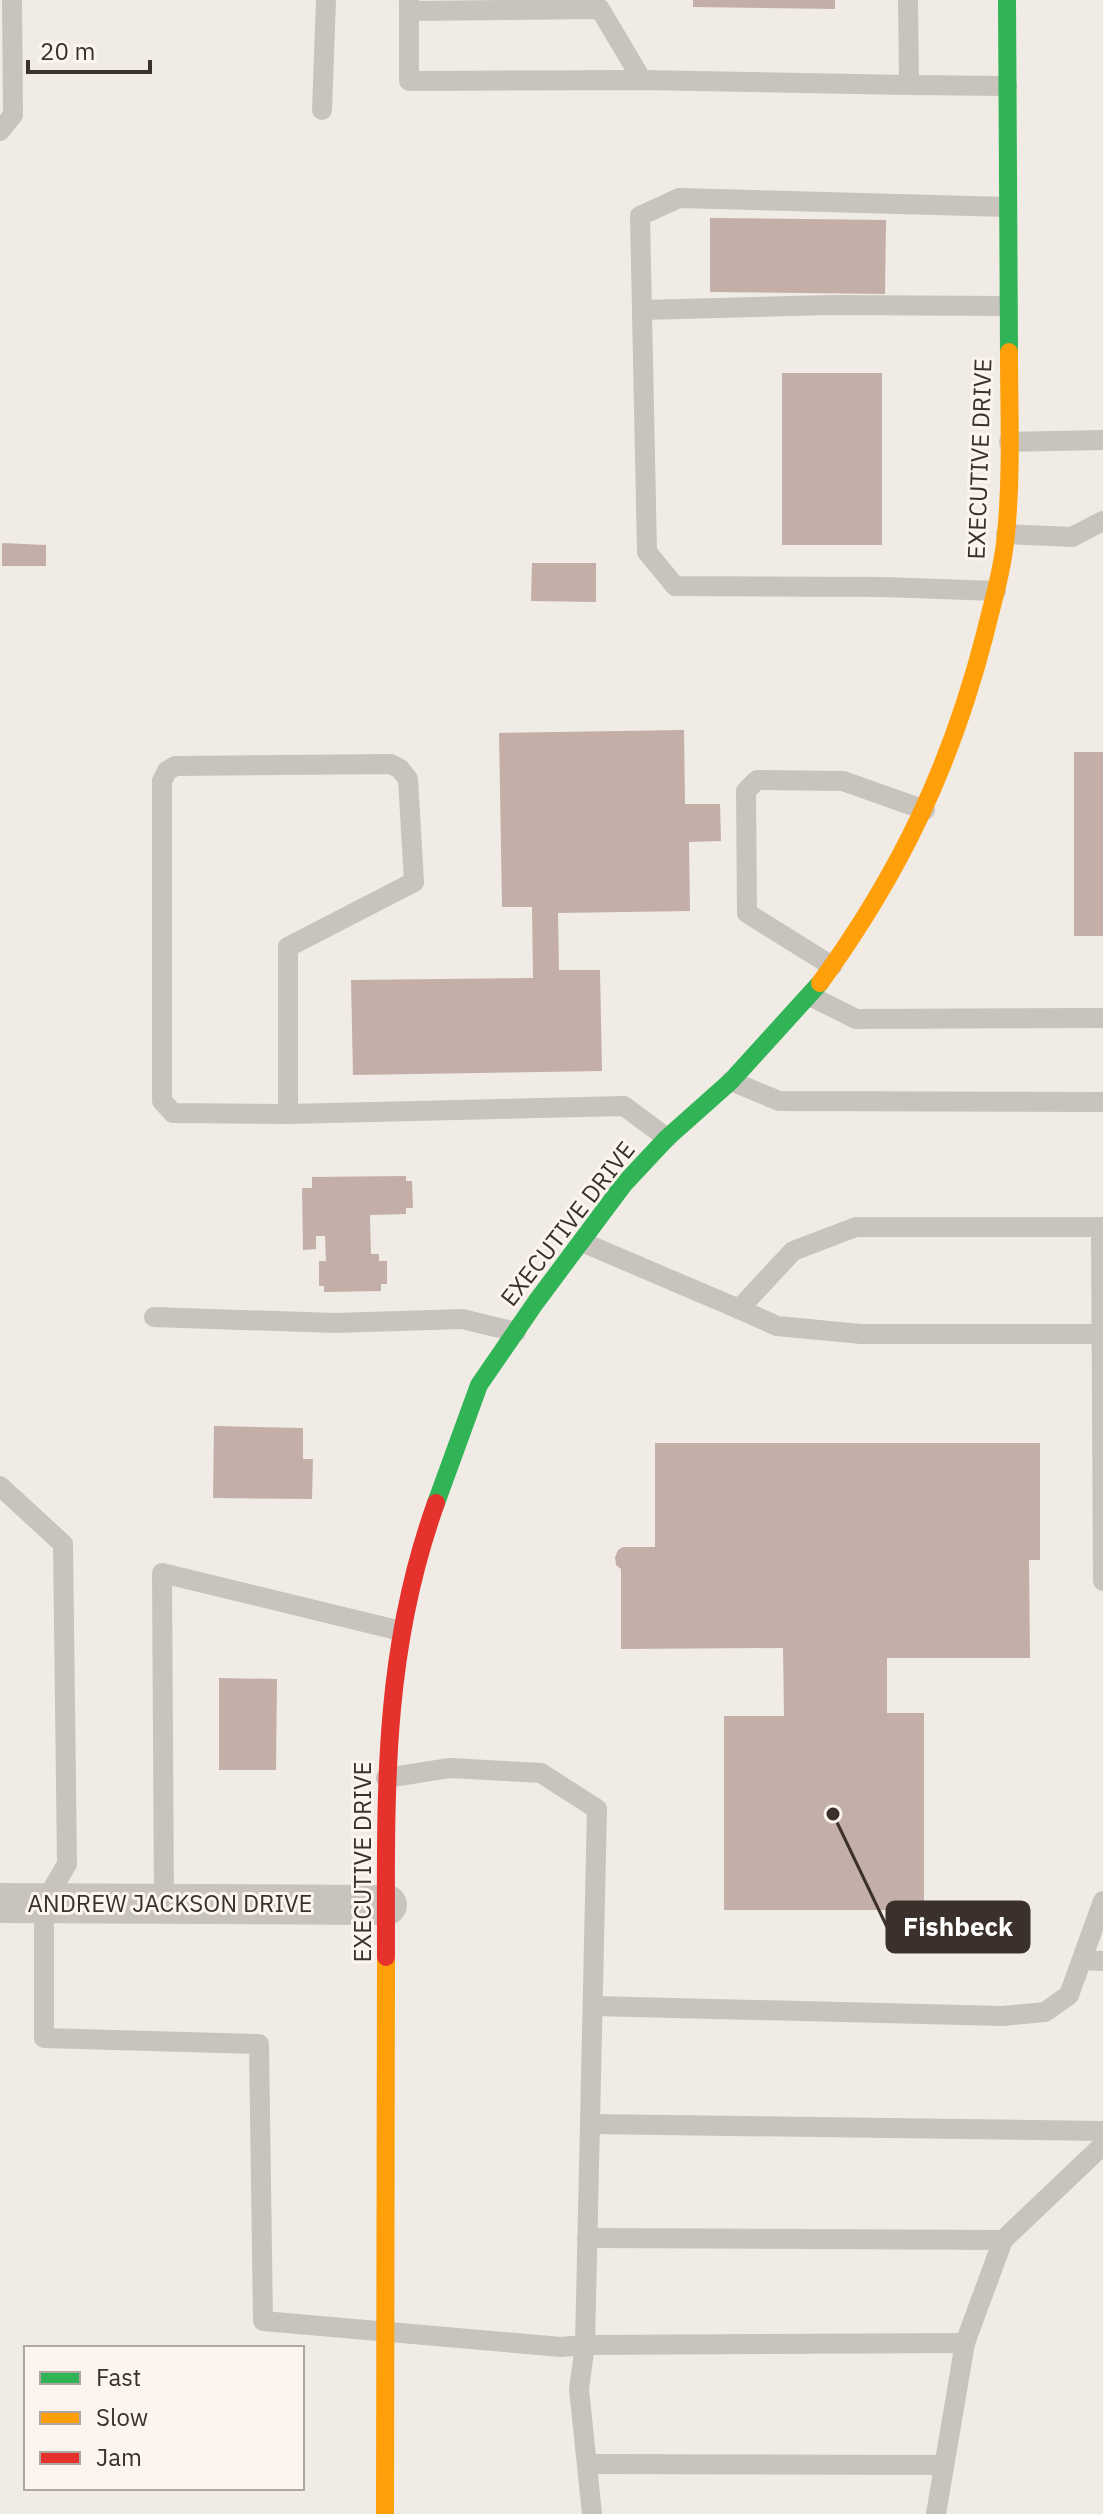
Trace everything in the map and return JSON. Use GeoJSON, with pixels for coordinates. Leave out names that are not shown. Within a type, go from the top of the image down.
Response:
{"type":"FeatureCollection","features":[{"type":"Feature","properties":{"kind":"street","name":"EXECUTIVE DRIVE"},"geometry":{"type":"LineString","coordinates":[[385,2514],[386,1778],[390,1711],[401,1631],[422,1543],[479,1385],[624,1184],[667,1138],[731,1081],[810,996],[832,966],[886,884],[925,810],[968,700],[996,591],[1006,534],[1009,442],[1007,0]]}},
{"type":"Feature","properties":{"kind":"street","name":"ANDREW JACKSON DRIVE"},"geometry":{"type":"LineString","coordinates":[[0,1903],[387,1905]]}},
{"type":"Feature","properties":{"kind":"lane"},"geometry":{"type":"LineString","coordinates":[[0,131],[13,115],[12,0]]}},
{"type":"Feature","properties":{"kind":"lane"},"geometry":{"type":"LineString","coordinates":[[322,110],[326,0]]}},
{"type":"Feature","properties":{"kind":"lane"},"geometry":{"type":"LineString","coordinates":[[908,0],[909,85]]}},
{"type":"Feature","properties":{"kind":"lane"},"geometry":{"type":"LineString","coordinates":[[642,80],[600,9],[409,6],[409,81],[642,80],[1007,86]]}},
{"type":"Feature","properties":{"kind":"lane"},"geometry":{"type":"LineString","coordinates":[[996,591],[675,586],[647,552],[640,216],[679,198],[1007,207]]}},
{"type":"Feature","properties":{"kind":"lane"},"geometry":{"type":"LineString","coordinates":[[643,310],[832,305],[1008,306]]}},
{"type":"Feature","properties":{"kind":"lane"},"geometry":{"type":"LineString","coordinates":[[1009,442],[1103,440]]}},
{"type":"Feature","properties":{"kind":"lane"},"geometry":{"type":"LineString","coordinates":[[1006,534],[1072,537],[1103,521]]}},
{"type":"Feature","properties":{"kind":"lane"},"geometry":{"type":"LineString","coordinates":[[288,1114],[288,947],[414,882],[408,779],[391,764],[175,766],[167,771],[162,781],[162,1101],[173,1113],[288,1114],[624,1106],[667,1138]]}},
{"type":"Feature","properties":{"kind":"lane"},"geometry":{"type":"LineString","coordinates":[[832,966],[747,913],[746,791],[757,780],[843,781],[925,810]]}},
{"type":"Feature","properties":{"kind":"lane"},"geometry":{"type":"LineString","coordinates":[[810,996],[856,1019],[1103,1018]]}},
{"type":"Feature","properties":{"kind":"lane"},"geometry":{"type":"LineString","coordinates":[[731,1081],[779,1101],[1103,1102]]}},
{"type":"Feature","properties":{"kind":"lane"},"geometry":{"type":"LineString","coordinates":[[739,1309],[793,1251],[856,1227],[1102,1227],[1103,1581]]}},
{"type":"Feature","properties":{"kind":"lane"},"geometry":{"type":"LineString","coordinates":[[582,1242],[777,1326],[861,1334],[1102,1334]]}},
{"type":"Feature","properties":{"kind":"lane"},"geometry":{"type":"LineString","coordinates":[[154,1317],[335,1323],[462,1319],[516,1332]]}},
{"type":"Feature","properties":{"kind":"lane"},"geometry":{"type":"LineString","coordinates":[[0,1486],[63,1544],[67,1864],[44,1903],[44,2038],[259,2044],[263,2321],[561,2347],[965,2343]]}},
{"type":"Feature","properties":{"kind":"lane"},"geometry":{"type":"LineString","coordinates":[[164,1904],[162,1573],[401,1631]]}},
{"type":"Feature","properties":{"kind":"lane"},"geometry":{"type":"LineString","coordinates":[[386,1778],[450,1768],[541,1773],[597,1809],[585,2345],[579,2389],[592,2514]]}},
{"type":"Feature","properties":{"kind":"lane"},"geometry":{"type":"LineString","coordinates":[[593,2006],[1003,2016],[1045,2012],[1069,1995],[1093,1960],[1103,1901]]}},
{"type":"Feature","properties":{"kind":"lane"},"geometry":{"type":"LineString","coordinates":[[590,2124],[1103,2131]]}},
{"type":"Feature","properties":{"kind":"lane"},"geometry":{"type":"LineString","coordinates":[[936,2514],[965,2343],[1003,2240],[1103,2145]]}},
{"type":"Feature","properties":{"kind":"lane"},"geometry":{"type":"LineString","coordinates":[[587,2238],[1003,2240]]}},
{"type":"Feature","properties":{"kind":"lane"},"geometry":{"type":"LineString","coordinates":[[587,2464],[944,2465]]}},
{"type":"Feature","properties":{"kind":"building"},"geometry":{"type":"Polygon","coordinates":[[[693,0],[835,0],[835,9],[693,7],[693,0]]]}},
{"type":"Feature","properties":{"kind":"building"},"geometry":{"type":"Polygon","coordinates":[[[710,218],[886,220],[885,294],[710,292],[710,218]]]}},
{"type":"Feature","properties":{"kind":"building"},"geometry":{"type":"Polygon","coordinates":[[[782,373],[882,373],[882,545],[782,545],[782,373]]]}},
{"type":"Feature","properties":{"kind":"building"},"geometry":{"type":"Polygon","coordinates":[[[2,543],[46,545],[46,566],[2,566],[2,543]]]}},
{"type":"Feature","properties":{"kind":"building"},"geometry":{"type":"Polygon","coordinates":[[[532,563],[596,563],[596,602],[531,601],[532,563]]]}},
{"type":"Feature","properties":{"kind":"building"},"geometry":{"type":"Polygon","coordinates":[[[684,730],[685,804],[720,804],[721,841],[689,842],[690,911],[558,913],[559,970],[600,970],[602,1071],[353,1075],[351,980],[533,978],[532,907],[502,907],[499,733],[684,730]]]}},
{"type":"Feature","properties":{"kind":"building"},"geometry":{"type":"Polygon","coordinates":[[[1074,752],[1103,752],[1103,936],[1074,936],[1074,752]]]}},
{"type":"Feature","properties":{"kind":"building"},"geometry":{"type":"Polygon","coordinates":[[[406,1176],[406,1181],[412,1181],[413,1208],[406,1208],[406,1214],[370,1215],[371,1254],[379,1254],[379,1261],[387,1261],[387,1284],[381,1284],[381,1291],[324,1292],[324,1286],[319,1286],[319,1261],[326,1261],[325,1236],[316,1236],[316,1249],[303,1250],[302,1188],[312,1188],[312,1177],[406,1176]]]}},
{"type":"Feature","properties":{"kind":"building"},"geometry":{"type":"Polygon","coordinates":[[[214,1426],[303,1428],[303,1459],[313,1459],[312,1499],[213,1498],[214,1426]]]}},
{"type":"Feature","properties":{"kind":"building"},"geometry":{"type":"Polygon","coordinates":[[[655,1443],[1040,1443],[1040,1560],[1029,1560],[1030,1658],[887,1658],[887,1713],[924,1713],[924,1910],[724,1910],[724,1716],[784,1716],[783,1648],[621,1649],[621,1569],[616,1565],[615,1557],[623,1547],[655,1547],[655,1443]]]}},
{"type":"Feature","properties":{"kind":"building"},"geometry":{"type":"Polygon","coordinates":[[[219,1678],[277,1679],[276,1770],[219,1770],[219,1678]]]}},
{"type":"Feature","properties":{"kind":"traffic: fast"},"geometry":{"type":"LineString","coordinates":[[1007,0],[1009,352]]}},
{"type":"Feature","properties":{"kind":"traffic: fast"},"geometry":{"type":"LineString","coordinates":[[436,1503],[479,1385],[536,1302],[624,1184],[667,1138],[731,1081],[820,983]]}},
{"type":"Feature","properties":{"kind":"traffic: slow"},"geometry":{"type":"LineString","coordinates":[[820,983],[875,901],[920,817],[956,729],[971,682],[1005,547],[1010,466],[1009,352]]}},
{"type":"Feature","properties":{"kind":"traffic: slow"},"geometry":{"type":"LineString","coordinates":[[385,2514],[386,1957]]}},
{"type":"Feature","properties":{"kind":"traffic: jam"},"geometry":{"type":"LineString","coordinates":[[386,1957],[387,1784],[396,1672],[418,1560],[436,1503]]}},
{"type":"Feature","properties":{"kind":"place","name":"Fishbeck"},"geometry":{"type":"Point","coordinates":[833,1814]}}]}
